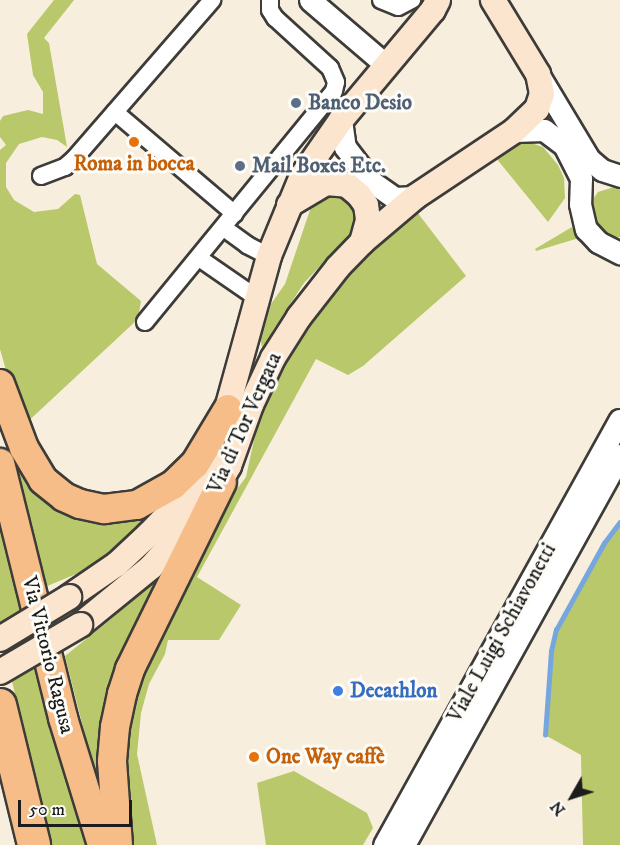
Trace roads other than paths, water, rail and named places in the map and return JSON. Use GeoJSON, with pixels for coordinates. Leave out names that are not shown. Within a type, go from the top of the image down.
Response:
{"type":"FeatureCollection","features":[{"type":"Feature","properties":{"kind":"highway"},"geometry":{"type":"LineString","coordinates":[[0,384],[24,448],[43,480],[56,492],[80,504],[104,509],[137,505],[173,485],[195,464],[228,409]]}},
{"type":"Feature","properties":{"kind":"highway","name":"Via Vittorio Ragusa"},"geometry":{"type":"LineString","coordinates":[[0,463],[63,718],[102,845]]}},
{"type":"Feature","properties":{"kind":"highway"},"geometry":{"type":"LineString","coordinates":[[118,845],[112,761],[115,727],[122,694],[130,669],[196,539],[222,482]]}},
{"type":"Feature","properties":{"kind":"highway"},"geometry":{"type":"LineString","coordinates":[[0,705],[34,845]]}},
{"type":"Feature","properties":{"kind":"highway"},"geometry":{"type":"LineString","coordinates":[[0,794],[12,845]]}},
{"type":"Feature","properties":{"kind":"main road","name":"Via di Tor Vergata"},"geometry":{"type":"LineString","coordinates":[[0,639],[69,597],[128,554],[185,497],[213,452],[228,409],[269,256],[306,169],[341,120],[434,3]]}},
{"type":"Feature","properties":{"kind":"main road","name":"Via di Tor Vergata"},"geometry":{"type":"LineString","coordinates":[[0,672],[80,625],[151,567],[197,518],[222,482],[256,394],[279,347],[312,299],[362,242],[415,197],[514,131],[530,117],[540,104],[542,88],[538,74],[490,3]]}},
{"type":"Feature","properties":{"kind":"main road"},"geometry":{"type":"LineString","coordinates":[[290,205],[326,183],[347,185],[359,195],[366,205],[368,220],[362,242]]}},
{"type":"Feature","properties":{"kind":"street"},"geometry":{"type":"LineString","coordinates":[[41,176],[70,164],[212,0]]}},
{"type":"Feature","properties":{"kind":"street"},"geometry":{"type":"LineString","coordinates":[[145,322],[330,98],[335,87],[330,68],[275,18],[270,10],[270,0]]}},
{"type":"Feature","properties":{"kind":"street"},"geometry":{"type":"LineString","coordinates":[[310,0],[386,65]]}},
{"type":"Feature","properties":{"kind":"street","name":"Via di Tor Vergata"},"geometry":{"type":"LineString","coordinates":[[387,3],[403,6],[434,3]]}},
{"type":"Feature","properties":{"kind":"street"},"geometry":{"type":"LineString","coordinates":[[538,74],[589,159],[602,170],[620,176]]}},
{"type":"Feature","properties":{"kind":"street"},"geometry":{"type":"LineString","coordinates":[[115,112],[235,214]]}},
{"type":"Feature","properties":{"kind":"street"},"geometry":{"type":"LineString","coordinates":[[341,120],[345,147],[376,186],[395,198],[415,197]]}},
{"type":"Feature","properties":{"kind":"street"},"geometry":{"type":"LineString","coordinates":[[514,131],[544,130],[564,145],[581,178],[580,204],[584,225],[593,238],[616,248]]}},
{"type":"Feature","properties":{"kind":"street"},"geometry":{"type":"LineString","coordinates":[[224,228],[247,245],[269,256]]}},
{"type":"Feature","properties":{"kind":"street"},"geometry":{"type":"LineString","coordinates":[[199,258],[257,298]]}},
{"type":"Feature","properties":{"kind":"street","name":"Viale Luigi Schiavonetti"},"geometry":{"type":"LineString","coordinates":[[384,845],[620,420]]}},
{"type":"Feature","properties":{"kind":"street","name":"Viale Luigi Schiavonetti"},"geometry":{"type":"LineString","coordinates":[[404,845],[620,455]]}},
{"type":"Feature","properties":{"kind":"waterway"},"geometry":{"type":"LineString","coordinates":[[545,735],[551,651],[556,630],[604,543],[620,522]]}},
{"type":"Feature","properties":{"kind":"place","name":"Banco Desio"},"geometry":{"type":"Point","coordinates":[296,103]}},
{"type":"Feature","properties":{"kind":"place","name":"Roma in bocca"},"geometry":{"type":"Point","coordinates":[134,142]}},
{"type":"Feature","properties":{"kind":"place","name":"Mail Boxes Etc."},"geometry":{"type":"Point","coordinates":[240,166]}},
{"type":"Feature","properties":{"kind":"place","name":"Decathlon"},"geometry":{"type":"Point","coordinates":[338,691]}},
{"type":"Feature","properties":{"kind":"place","name":"One Way caffè"},"geometry":{"type":"Point","coordinates":[254,757]}}]}
